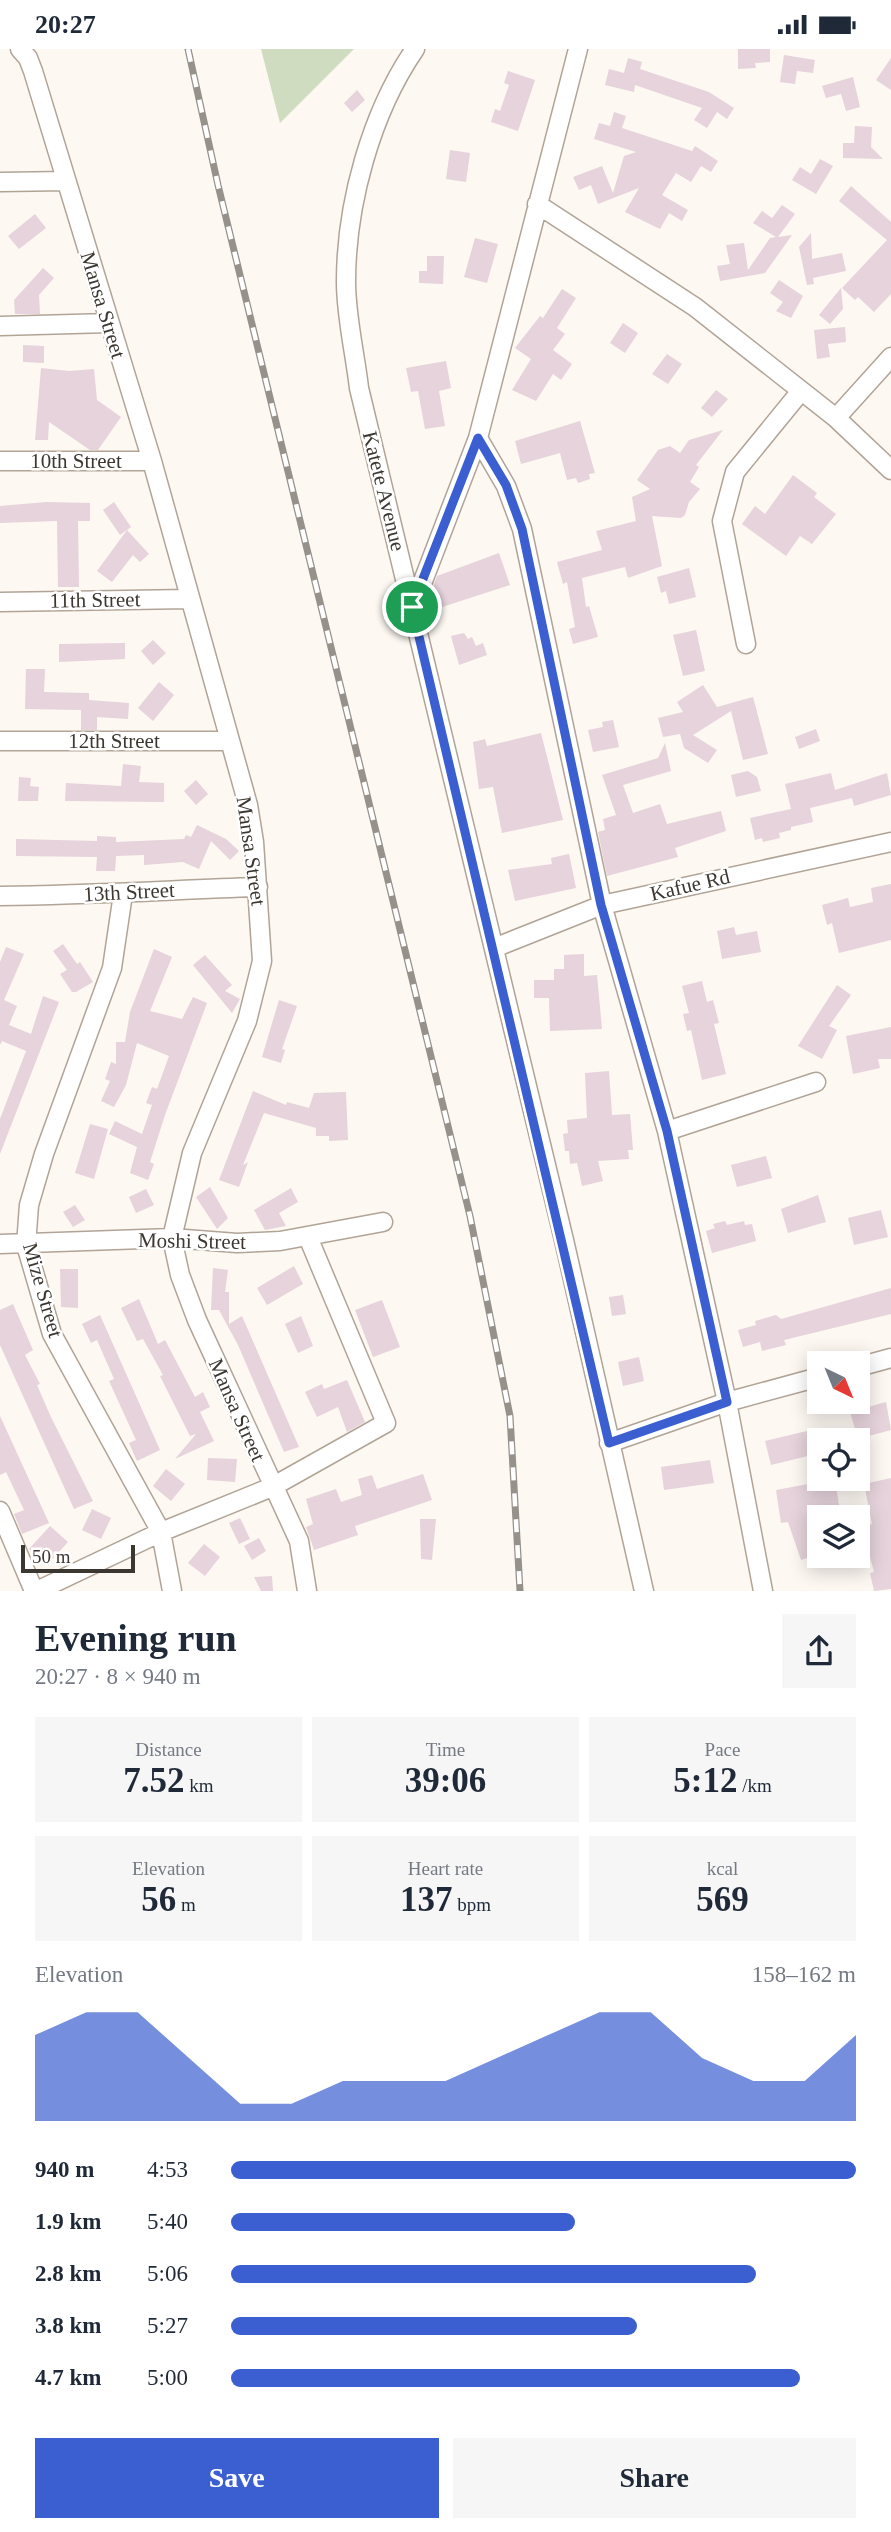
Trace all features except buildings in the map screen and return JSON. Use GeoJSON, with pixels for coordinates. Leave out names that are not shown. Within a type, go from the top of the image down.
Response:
{"type":"FeatureCollection","features":[{"type":"Feature","properties":{"kind":"street","name":"Katete Avenue"},"geometry":{"type":"LineString","coordinates":[[415,49],[377,119],[359,174],[346,282],[359,388],[494,948],[644,1591]]}},
{"type":"Feature","properties":{"kind":"street"},"geometry":{"type":"LineString","coordinates":[[412,607],[478,438],[578,49]]}},
{"type":"Feature","properties":{"kind":"street","name":"Mansa Street"},"geometry":{"type":"LineString","coordinates":[[24,53],[152,461],[248,805],[258,887],[262,961],[247,1021],[192,1153],[172,1238],[180,1275],[197,1320],[299,1541],[307,1591]]}},
{"type":"Feature","properties":{"kind":"street"},"geometry":{"type":"LineString","coordinates":[[0,182],[66,181]]}},
{"type":"Feature","properties":{"kind":"street"},"geometry":{"type":"LineString","coordinates":[[537,204],[695,307],[836,418],[891,470]]}},
{"type":"Feature","properties":{"kind":"street"},"geometry":{"type":"LineString","coordinates":[[0,326],[110,323]]}},
{"type":"Feature","properties":{"kind":"street"},"geometry":{"type":"LineString","coordinates":[[836,418],[891,357]]}},
{"type":"Feature","properties":{"kind":"street"},"geometry":{"type":"LineString","coordinates":[[746,644],[722,521],[735,472],[801,391]]}},
{"type":"Feature","properties":{"kind":"street"},"geometry":{"type":"LineString","coordinates":[[478,438],[506,485],[522,529],[601,905],[667,1131],[727,1402],[763,1591]]}},
{"type":"Feature","properties":{"kind":"street","name":"10th Street"},"geometry":{"type":"LineString","coordinates":[[0,461],[152,461]]}},
{"type":"Feature","properties":{"kind":"street","name":"11th Street"},"geometry":{"type":"LineString","coordinates":[[0,602],[189,599]]}},
{"type":"Feature","properties":{"kind":"street","name":"12th Street"},"geometry":{"type":"LineString","coordinates":[[0,741],[229,741]]}},
{"type":"Feature","properties":{"kind":"street","name":"Kafue Rd"},"geometry":{"type":"LineString","coordinates":[[494,948],[601,905],[891,842]]}},
{"type":"Feature","properties":{"kind":"street","name":"13th Street"},"geometry":{"type":"LineString","coordinates":[[0,896],[123,894],[155,890],[258,887]]}},
{"type":"Feature","properties":{"kind":"street","name":"Mize Street"},"geometry":{"type":"LineString","coordinates":[[123,894],[112,968],[44,1154],[29,1205],[26,1245],[52,1334],[161,1532],[172,1591]]}},
{"type":"Feature","properties":{"kind":"street"},"geometry":{"type":"LineString","coordinates":[[667,1131],[816,1082]]}},
{"type":"Feature","properties":{"kind":"street","name":"Moshi Street"},"geometry":{"type":"LineString","coordinates":[[0,1244],[172,1238],[237,1243],[308,1237],[383,1223]]}},
{"type":"Feature","properties":{"kind":"street"},"geometry":{"type":"LineString","coordinates":[[0,1511],[36,1591],[161,1532],[272,1487],[386,1423],[308,1237]]}},
{"type":"Feature","properties":{"kind":"street"},"geometry":{"type":"LineString","coordinates":[[870,1364],[891,1358]]}},
{"type":"Feature","properties":{"kind":"street"},"geometry":{"type":"LineString","coordinates":[[609,1443],[727,1402],[807,1380]]}},
{"type":"Feature","properties":{"kind":"green space"},"geometry":{"type":"Polygon","coordinates":[[[261,49],[354,49],[280,123],[261,49]]]}},
{"type":"Feature","properties":{"kind":"railway"},"geometry":{"type":"LineString","coordinates":[[188,49],[218,185],[470,1216],[510,1416],[520,1591]]}},
{"type":"Feature","properties":{"kind":"route"},"geometry":{"type":"LineString","coordinates":[[478,438],[506,485],[522,529],[601,905],[667,1131],[727,1402],[609,1443],[564,1240],[412,607],[478,438]]}}]}
